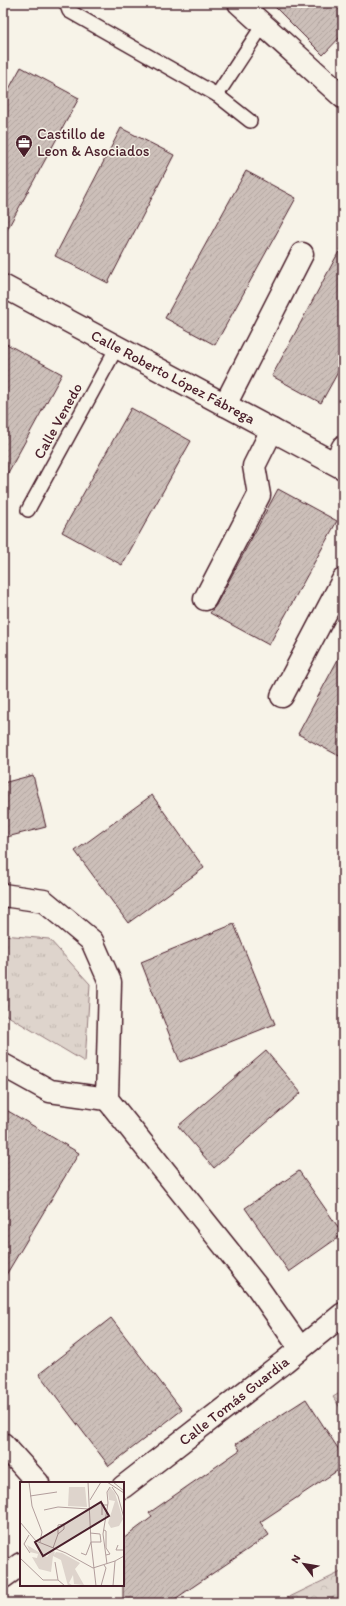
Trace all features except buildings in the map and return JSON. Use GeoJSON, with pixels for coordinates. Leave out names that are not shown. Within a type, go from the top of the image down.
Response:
{"type":"FeatureCollection","features":[{"type":"Feature","properties":{"kind":"street"},"geometry":{"type":"LineString","coordinates":[[239,3],[343,97]]}},
{"type":"Feature","properties":{"kind":"street"},"geometry":{"type":"LineString","coordinates":[[225,405],[302,254]]}},
{"type":"Feature","properties":{"kind":"street","name":"Calle Roberto López Fábrega"},"geometry":{"type":"LineString","coordinates":[[3,286],[272,430],[340,459]]}},
{"type":"Feature","properties":{"kind":"street"},"geometry":{"type":"LineString","coordinates":[[205,599],[259,495],[254,466],[272,430]]}},
{"type":"Feature","properties":{"kind":"street"},"geometry":{"type":"LineString","coordinates":[[282,696],[343,580]]}},
{"type":"Feature","properties":{"kind":"street"},"geometry":{"type":"LineString","coordinates":[[3,895],[44,900],[92,941],[110,982],[107,1099],[258,1288],[300,1348]]}},
{"type":"Feature","properties":{"kind":"street"},"geometry":{"type":"LineString","coordinates":[[3,1065],[50,1091],[107,1099]]}},
{"type":"Feature","properties":{"kind":"street","name":"Calle Tomás Guardia"},"geometry":{"type":"LineString","coordinates":[[124,1486],[343,1314]]}},
{"type":"Feature","properties":{"kind":"street"},"geometry":{"type":"LineString","coordinates":[[3,1444],[37,1482]]}},
{"type":"Feature","properties":{"kind":"street"},"geometry":{"type":"LineString","coordinates":[[3,1577],[20,1565]]}},
{"type":"Feature","properties":{"kind":"lane"},"geometry":{"type":"LineString","coordinates":[[66,3],[69,11],[217,95],[250,122]]}},
{"type":"Feature","properties":{"kind":"lane"},"geometry":{"type":"LineString","coordinates":[[217,95],[263,25]]}},
{"type":"Feature","properties":{"kind":"lane","name":"Calle Venedo"},"geometry":{"type":"LineString","coordinates":[[28,510],[117,347]]}},
{"type":"Feature","properties":{"kind":"green space"},"geometry":{"type":"Polygon","coordinates":[[[3,935],[49,939],[90,984],[85,1062],[3,1013],[3,935]]]}},
{"type":"Feature","properties":{"kind":"green space"},"geometry":{"type":"Polygon","coordinates":[[[343,1391],[343,1412],[333,1397],[343,1391]]]}},
{"type":"Feature","properties":{"kind":"green space"},"geometry":{"type":"Polygon","coordinates":[[[343,1571],[343,1603],[277,1603],[337,1574],[343,1571]]]}},
{"type":"Feature","properties":{"kind":"place","name":"Castillo de Leon & Asociados"},"geometry":{"type":"Point","coordinates":[24,158]}}]}
